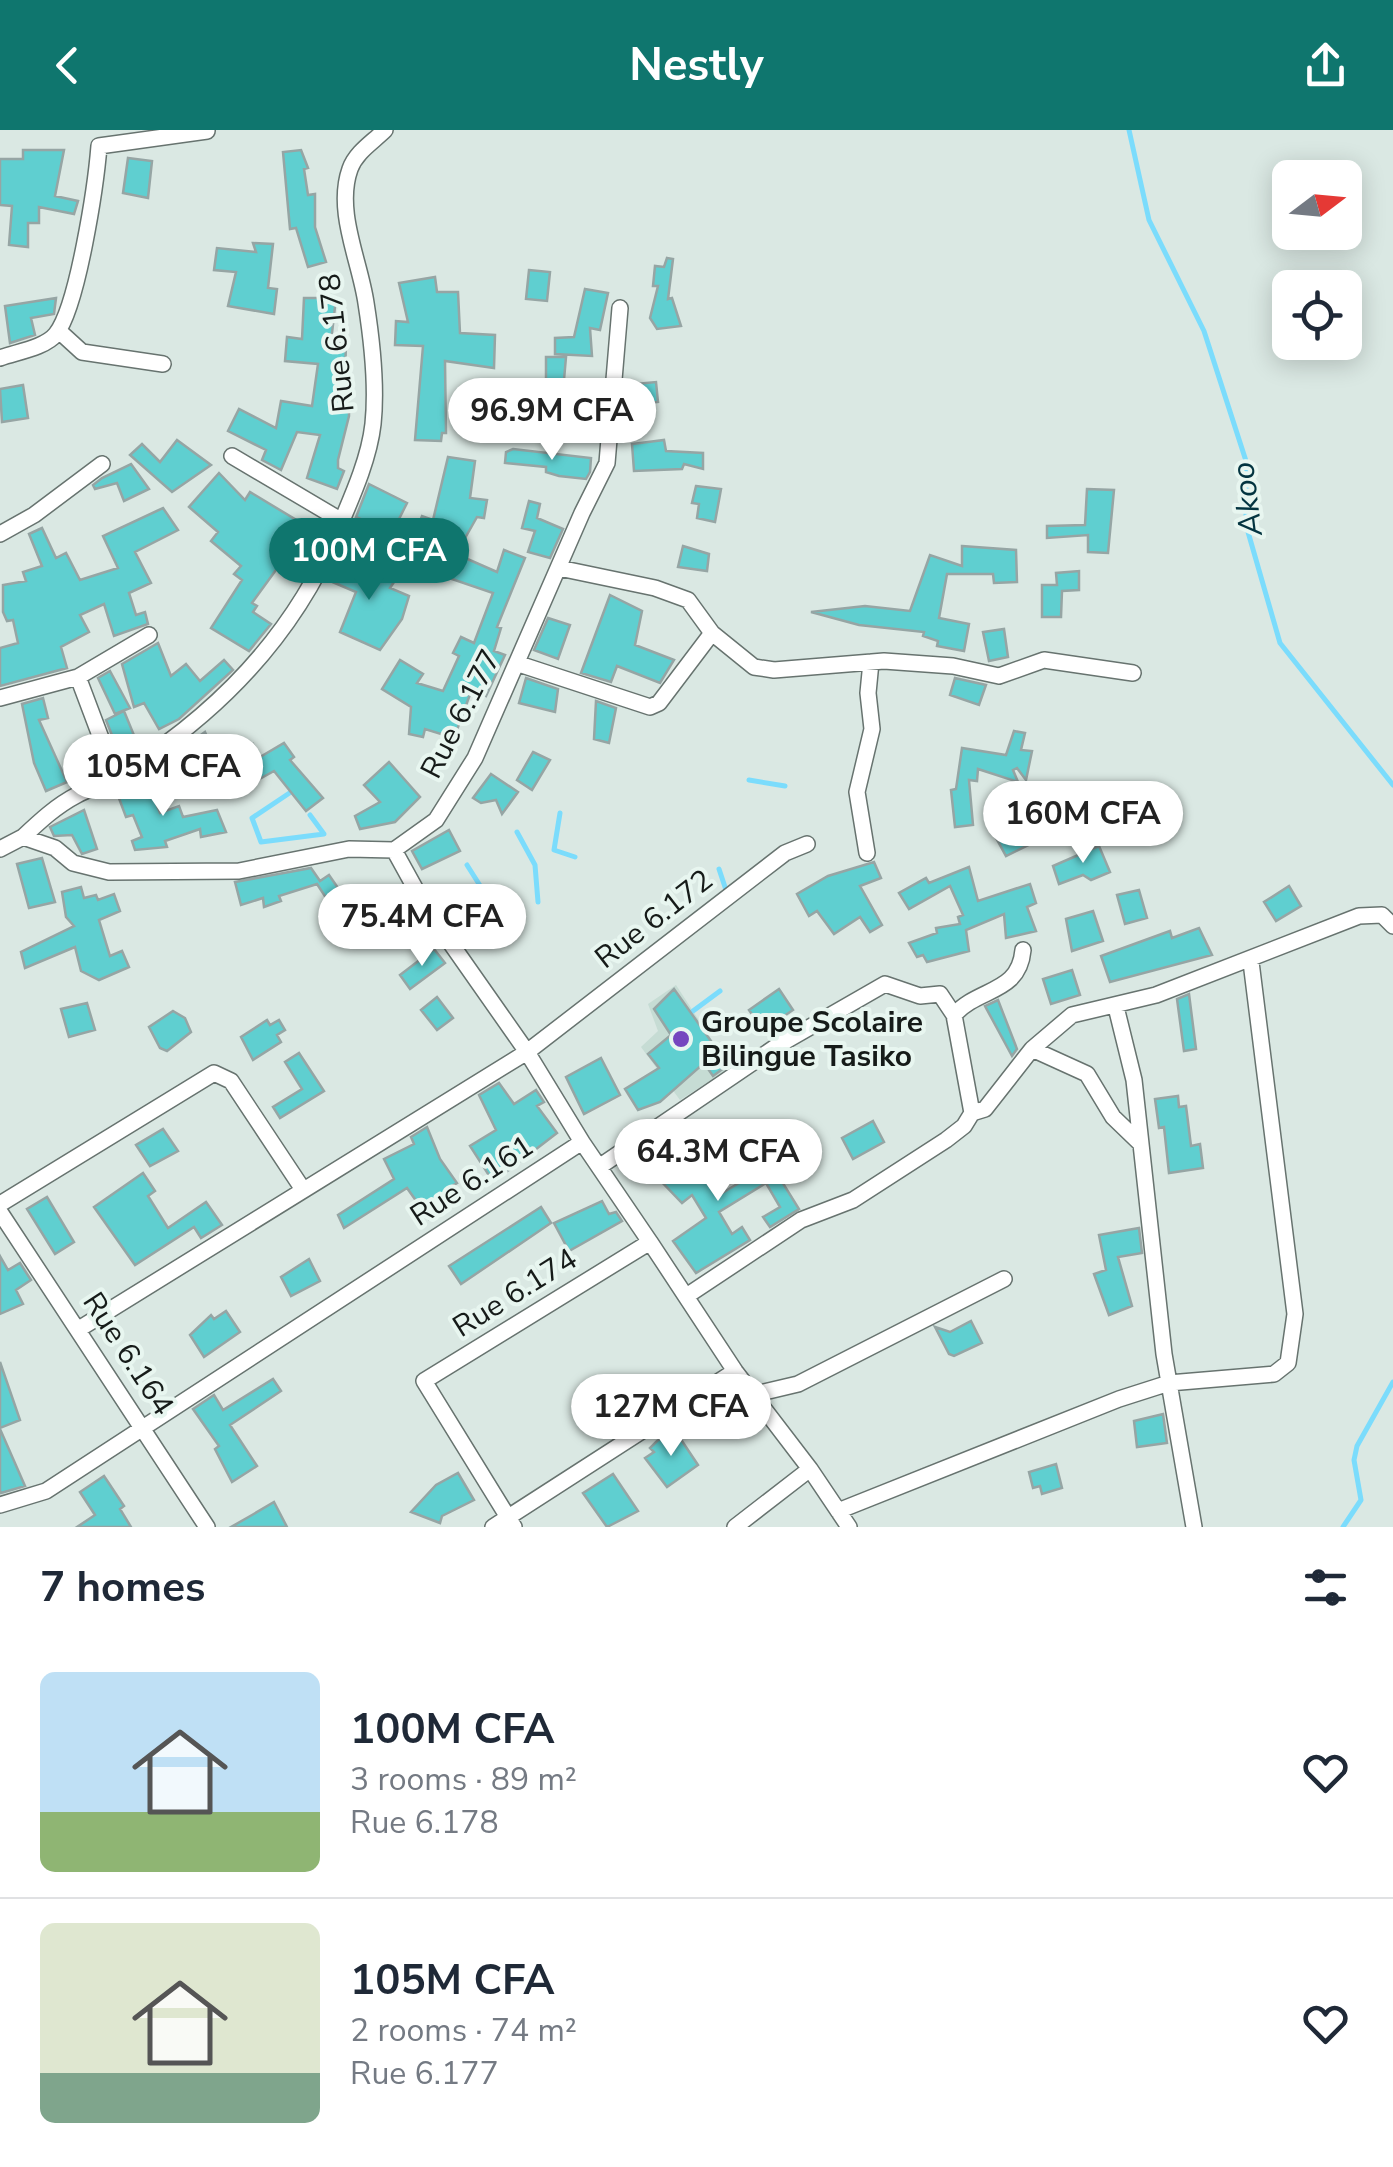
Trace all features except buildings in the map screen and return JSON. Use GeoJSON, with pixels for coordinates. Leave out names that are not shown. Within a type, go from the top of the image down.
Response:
{"type":"FeatureCollection","features":[{"type":"Feature","properties":{"kind":"street"},"geometry":{"type":"LineString","coordinates":[[0,358],[40,344],[59,331],[84,248],[100,146],[207,130]]}},
{"type":"Feature","properties":{"kind":"street","name":"Rue 6.178"},"geometry":{"type":"LineString","coordinates":[[23,837],[51,811],[116,778],[184,733],[238,682],[286,627],[342,521],[368,449],[374,392],[366,302],[348,222],[346,191],[354,160],[385,130]]}},
{"type":"Feature","properties":{"kind":"street","name":"Rue 6.177"},"geometry":{"type":"LineString","coordinates":[[394,850],[436,820],[476,758],[582,513],[604,475],[620,308]]}},
{"type":"Feature","properties":{"kind":"street"},"geometry":{"type":"LineString","coordinates":[[59,331],[82,352],[164,364]]}},
{"type":"Feature","properties":{"kind":"street"},"geometry":{"type":"LineString","coordinates":[[232,456],[342,521]]}},
{"type":"Feature","properties":{"kind":"street"},"geometry":{"type":"LineString","coordinates":[[0,534],[34,515],[102,464]]}},
{"type":"Feature","properties":{"kind":"street"},"geometry":{"type":"LineString","coordinates":[[560,568],[655,588],[688,600],[712,634],[754,667],[774,670],[871,662],[953,666],[999,676],[1044,660],[1133,674]]}},
{"type":"Feature","properties":{"kind":"street"},"geometry":{"type":"LineString","coordinates":[[518,664],[650,706],[659,702],[712,634]]}},
{"type":"Feature","properties":{"kind":"street"},"geometry":{"type":"LineString","coordinates":[[0,698],[78,676],[150,635]]}},
{"type":"Feature","properties":{"kind":"street"},"geometry":{"type":"LineString","coordinates":[[868,853],[857,792],[872,729],[868,692],[871,662]]}},
{"type":"Feature","properties":{"kind":"street"},"geometry":{"type":"LineString","coordinates":[[78,676],[116,778]]}},
{"type":"Feature","properties":{"kind":"street"},"geometry":{"type":"LineString","coordinates":[[0,848],[23,837],[54,848],[73,863],[110,872],[239,871],[349,849],[394,850],[426,908],[527,1052],[582,1142]]}},
{"type":"Feature","properties":{"kind":"street","name":"Rue 6.172"},"geometry":{"type":"LineString","coordinates":[[79,1330],[302,1188],[527,1052],[784,853],[806,844]]}},
{"type":"Feature","properties":{"kind":"street"},"geometry":{"type":"LineString","coordinates":[[688,1295],[801,1220],[853,1200],[946,1140],[964,1126],[972,1113],[985,1109],[1032,1049],[1072,1015],[1116,1006],[1251,962],[1273,948],[1359,916],[1382,915],[1393,926]]}},
{"type":"Feature","properties":{"kind":"street"},"geometry":{"type":"LineString","coordinates":[[954,1015],[1008,984],[1017,974],[1023,950]]}},
{"type":"Feature","properties":{"kind":"street"},"geometry":{"type":"LineString","coordinates":[[838,1511],[1066,1418],[1169,1384],[1274,1374],[1288,1363],[1295,1330],[1251,962]]}},
{"type":"Feature","properties":{"kind":"street"},"geometry":{"type":"LineString","coordinates":[[599,1167],[777,1046],[885,984],[920,996],[940,994],[954,1015],[972,1113]]}},
{"type":"Feature","properties":{"kind":"street"},"geometry":{"type":"LineString","coordinates":[[1116,1006],[1134,1080],[1169,1384],[1194,1527]]}},
{"type":"Feature","properties":{"kind":"street"},"geometry":{"type":"LineString","coordinates":[[1032,1049],[1087,1074],[1113,1116],[1141,1144]]}},
{"type":"Feature","properties":{"kind":"street"},"geometry":{"type":"LineString","coordinates":[[0,1204],[214,1074],[231,1082],[302,1188]]}},
{"type":"Feature","properties":{"kind":"street","name":"Rue 6.161"},"geometry":{"type":"LineString","coordinates":[[0,1505],[46,1491],[582,1142],[650,1242]]}},
{"type":"Feature","properties":{"kind":"street","name":"Rue 6.164"},"geometry":{"type":"LineString","coordinates":[[0,1212],[205,1526]]}},
{"type":"Feature","properties":{"kind":"street"},"geometry":{"type":"LineString","coordinates":[[650,1242],[735,1372],[756,1394],[849,1527]]}},
{"type":"Feature","properties":{"kind":"street","name":"Rue 6.174"},"geometry":{"type":"LineString","coordinates":[[511,1522],[424,1381],[650,1242]]}},
{"type":"Feature","properties":{"kind":"street"},"geometry":{"type":"LineString","coordinates":[[756,1394],[798,1384],[1004,1279]]}},
{"type":"Feature","properties":{"kind":"street"},"geometry":{"type":"LineString","coordinates":[[493,1527],[511,1522],[735,1372]]}},
{"type":"Feature","properties":{"kind":"street"},"geometry":{"type":"LineString","coordinates":[[735,1527],[810,1469]]}},
{"type":"Feature","properties":{"kind":"shaded area","name":"Groupe Scolaire Bilingue Tasiko"},"geometry":{"type":"Polygon","coordinates":[[[676,985],[730,1068],[680,1100],[641,1047],[658,1031],[648,1004],[676,985]]]}},
{"type":"Feature","properties":{"kind":"waterway","name":"Akoo"},"geometry":{"type":"LineString","coordinates":[[1129,130],[1149,220],[1204,331],[1246,461],[1246,525],[1280,643],[1393,785]]}},
{"type":"Feature","properties":{"kind":"waterway"},"geometry":{"type":"LineString","coordinates":[[749,780],[785,786]]}},
{"type":"Feature","properties":{"kind":"waterway"},"geometry":{"type":"LineString","coordinates":[[291,792],[252,818],[261,842],[324,834],[310,815]]}},
{"type":"Feature","properties":{"kind":"waterway"},"geometry":{"type":"LineString","coordinates":[[560,813],[554,850],[575,857]]}},
{"type":"Feature","properties":{"kind":"waterway"},"geometry":{"type":"LineString","coordinates":[[517,832],[535,865],[538,902]]}},
{"type":"Feature","properties":{"kind":"waterway"},"geometry":{"type":"LineString","coordinates":[[467,865],[503,922]]}},
{"type":"Feature","properties":{"kind":"waterway"},"geometry":{"type":"LineString","coordinates":[[719,869],[726,890]]}},
{"type":"Feature","properties":{"kind":"waterway"},"geometry":{"type":"LineString","coordinates":[[693,1011],[720,991]]}},
{"type":"Feature","properties":{"kind":"waterway","name":"Akoo"},"geometry":{"type":"LineString","coordinates":[[1343,1527],[1361,1500],[1354,1460],[1357,1446],[1393,1382]]}},
{"type":"Feature","properties":{"kind":"place","name":"Groupe Scolaire Bilingue Tasiko"},"geometry":{"type":"Point","coordinates":[681,1039]}}]}
